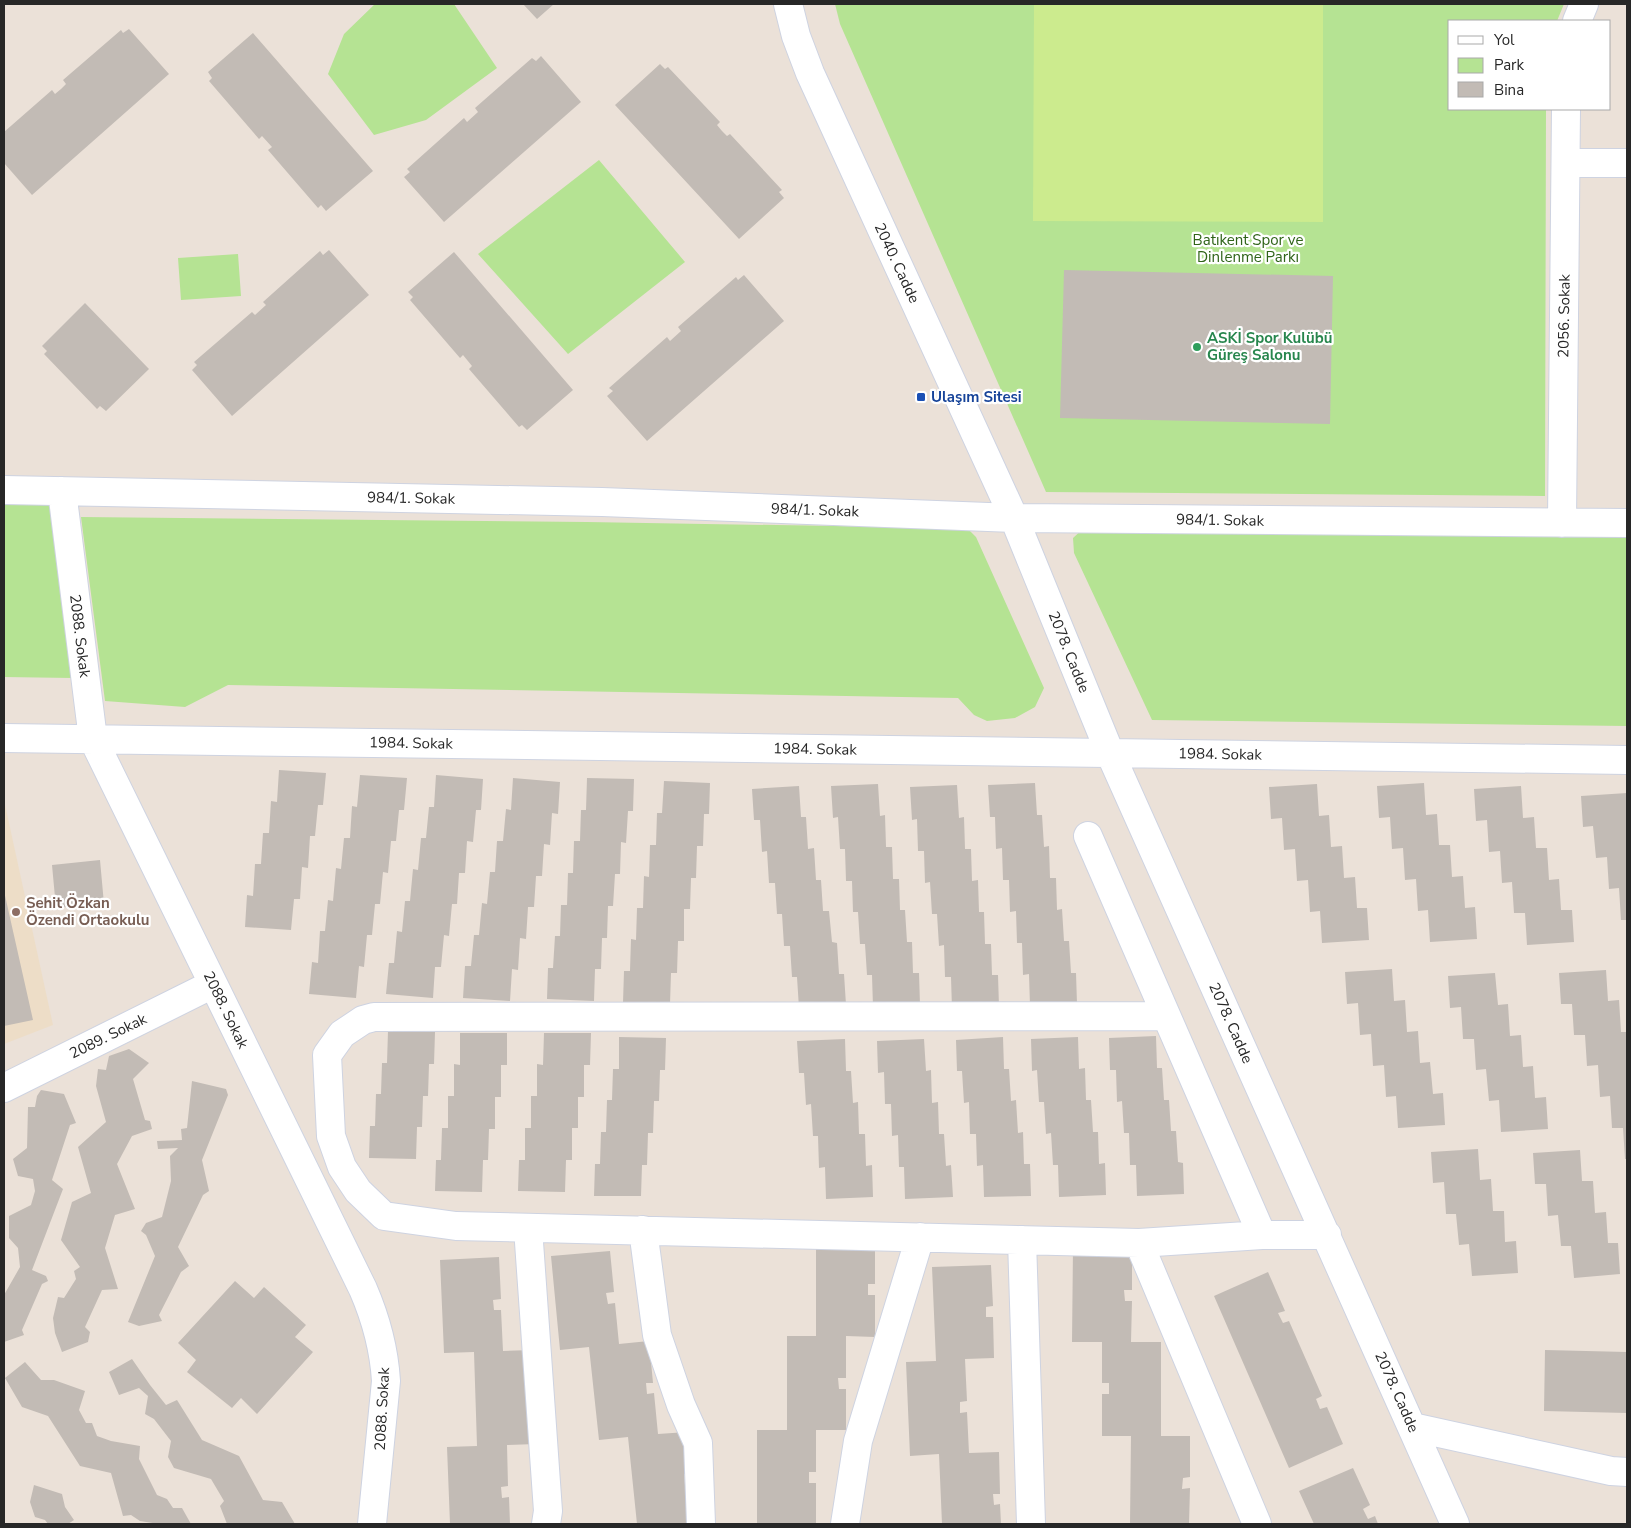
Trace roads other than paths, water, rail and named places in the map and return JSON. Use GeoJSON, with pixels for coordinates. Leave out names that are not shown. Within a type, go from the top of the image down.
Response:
{"type":"FeatureCollection","features":[{"type":"Feature","properties":{"kind":"street","name":"2040. Cadde"},"geometry":{"type":"LineString","coordinates":[[788,4],[796,36],[810,74],[1014,518]]}},
{"type":"Feature","properties":{"kind":"street"},"geometry":{"type":"LineString","coordinates":[[1576,20],[1584,4]]}},
{"type":"Feature","properties":{"kind":"street","name":"2056. Sokak"},"geometry":{"type":"LineString","coordinates":[[1562,523],[1566,110]]}},
{"type":"Feature","properties":{"kind":"street"},"geometry":{"type":"LineString","coordinates":[[1566,163],[1627,163]]}},
{"type":"Feature","properties":{"kind":"street","name":"984/1. Sokak"},"geometry":{"type":"LineString","coordinates":[[4,490],[602,502],[1014,518],[1627,523]]}},
{"type":"Feature","properties":{"kind":"street","name":"2088. Sokak"},"geometry":{"type":"LineString","coordinates":[[62,491],[93,739],[362,1289],[379,1331],[385,1358],[386,1381],[372,1524]]}},
{"type":"Feature","properties":{"kind":"street","name":"2078. Cadde"},"geometry":{"type":"LineString","coordinates":[[1014,518],[1110,753],[1455,1524]]}},
{"type":"Feature","properties":{"kind":"street","name":"1984. Sokak"},"geometry":{"type":"LineString","coordinates":[[4,738],[1627,760]]}},
{"type":"Feature","properties":{"kind":"street"},"geometry":{"type":"LineString","coordinates":[[1088,836],[1262,1235]]}},
{"type":"Feature","properties":{"kind":"street","name":"2089. Sokak"},"geometry":{"type":"LineString","coordinates":[[4,1088],[213,984]]}},
{"type":"Feature","properties":{"kind":"street"},"geometry":{"type":"LineString","coordinates":[[1166,1016],[374,1017],[363,1020],[342,1034],[327,1055],[331,1136],[342,1167],[358,1192],[384,1216],[456,1226],[1139,1242],[1262,1235],[1327,1236]]}},
{"type":"Feature","properties":{"kind":"street"},"geometry":{"type":"LineString","coordinates":[[528,1228],[548,1511],[546,1524]]}},
{"type":"Feature","properties":{"kind":"street"},"geometry":{"type":"LineString","coordinates":[[643,1230],[657,1335],[681,1405],[698,1443],[701,1524]]}},
{"type":"Feature","properties":{"kind":"street"},"geometry":{"type":"LineString","coordinates":[[845,1524],[858,1441],[920,1237]]}},
{"type":"Feature","properties":{"kind":"street"},"geometry":{"type":"LineString","coordinates":[[1022,1240],[1031,1524]]}},
{"type":"Feature","properties":{"kind":"street"},"geometry":{"type":"LineString","coordinates":[[1139,1242],[1257,1524]]}},
{"type":"Feature","properties":{"kind":"street"},"geometry":{"type":"LineString","coordinates":[[1412,1427],[1611,1471],[1627,1472]]}},
{"type":"Feature","properties":{"kind":"place","name":"ASKİ Spor Kulübü Güreş Salonu"},"geometry":{"type":"Point","coordinates":[1197,347]}},
{"type":"Feature","properties":{"kind":"place","name":"Ulaşım Sitesi"},"geometry":{"type":"Point","coordinates":[921,397]}},
{"type":"Feature","properties":{"kind":"place","name":"Şehit Özkan Özendi Ortaokulu"},"geometry":{"type":"Point","coordinates":[16,912]}},
{"type":"Feature","properties":{"kind":"park label","name":"Batıkent Spor ve Dinlenme Parkı"},"geometry":{"type":"Point","coordinates":[1248,248]}}]}
